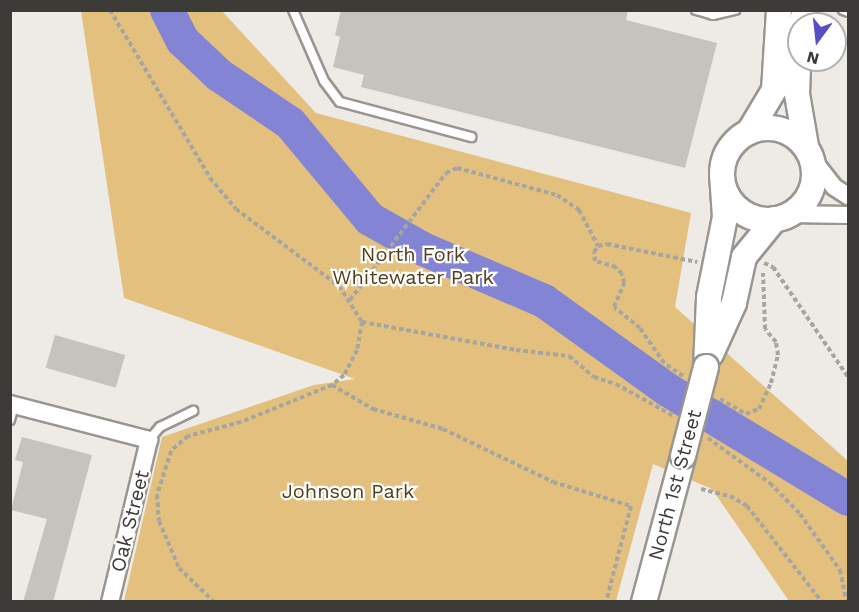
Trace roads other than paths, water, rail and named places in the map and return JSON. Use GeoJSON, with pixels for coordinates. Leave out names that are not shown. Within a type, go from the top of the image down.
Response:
{"type":"FeatureCollection","features":[{"type":"Feature","properties":{"kind":"main road"},"geometry":{"type":"LineString","coordinates":[[778,11],[774,90],[749,132],[728,151],[723,179],[731,200],[747,214],[783,217],[811,192],[809,153],[796,87],[797,72]]}},
{"type":"Feature","properties":{"kind":"main road"},"geometry":{"type":"LineString","coordinates":[[749,132],[780,129],[809,153]]}},
{"type":"Feature","properties":{"kind":"main road","name":"North 1st Street"},"geometry":{"type":"LineString","coordinates":[[706,367],[709,297],[724,217],[723,179]]}},
{"type":"Feature","properties":{"kind":"main road","name":"North 1st Street"},"geometry":{"type":"LineString","coordinates":[[644,602],[706,367],[734,303],[747,251],[783,217]]}},
{"type":"Feature","properties":{"kind":"street"},"geometry":{"type":"LineString","coordinates":[[809,153],[834,187],[849,196]]}},
{"type":"Feature","properties":{"kind":"street"},"geometry":{"type":"LineString","coordinates":[[783,217],[849,215]]}},
{"type":"Feature","properties":{"kind":"street"},"geometry":{"type":"LineString","coordinates":[[12,410],[149,440]]}},
{"type":"Feature","properties":{"kind":"street","name":"Oak Street"},"geometry":{"type":"LineString","coordinates":[[110,602],[149,440]]}},
{"type":"Feature","properties":{"kind":"lane"},"geometry":{"type":"LineString","coordinates":[[293,10],[324,81],[340,102],[471,137]]}},
{"type":"Feature","properties":{"kind":"lane"},"geometry":{"type":"LineString","coordinates":[[696,10],[714,13],[735,10]]}},
{"type":"Feature","properties":{"kind":"lane"},"geometry":{"type":"LineString","coordinates":[[843,10],[849,12]]}},
{"type":"Feature","properties":{"kind":"lane"},"geometry":{"type":"LineString","coordinates":[[149,440],[160,427],[193,411]]}},
{"type":"Feature","properties":{"kind":"waterway"},"geometry":{"type":"LineString","coordinates":[[167,10],[183,41],[219,75],[290,123],[370,219],[423,249],[544,301],[668,390],[848,499]]}},
{"type":"Feature","properties":{"kind":"park label","name":"North Fork Whitewater Park"},"geometry":{"type":"Point","coordinates":[413,266]}},
{"type":"Feature","properties":{"kind":"park label","name":"Johnson Park"},"geometry":{"type":"Point","coordinates":[348,491]}}]}
